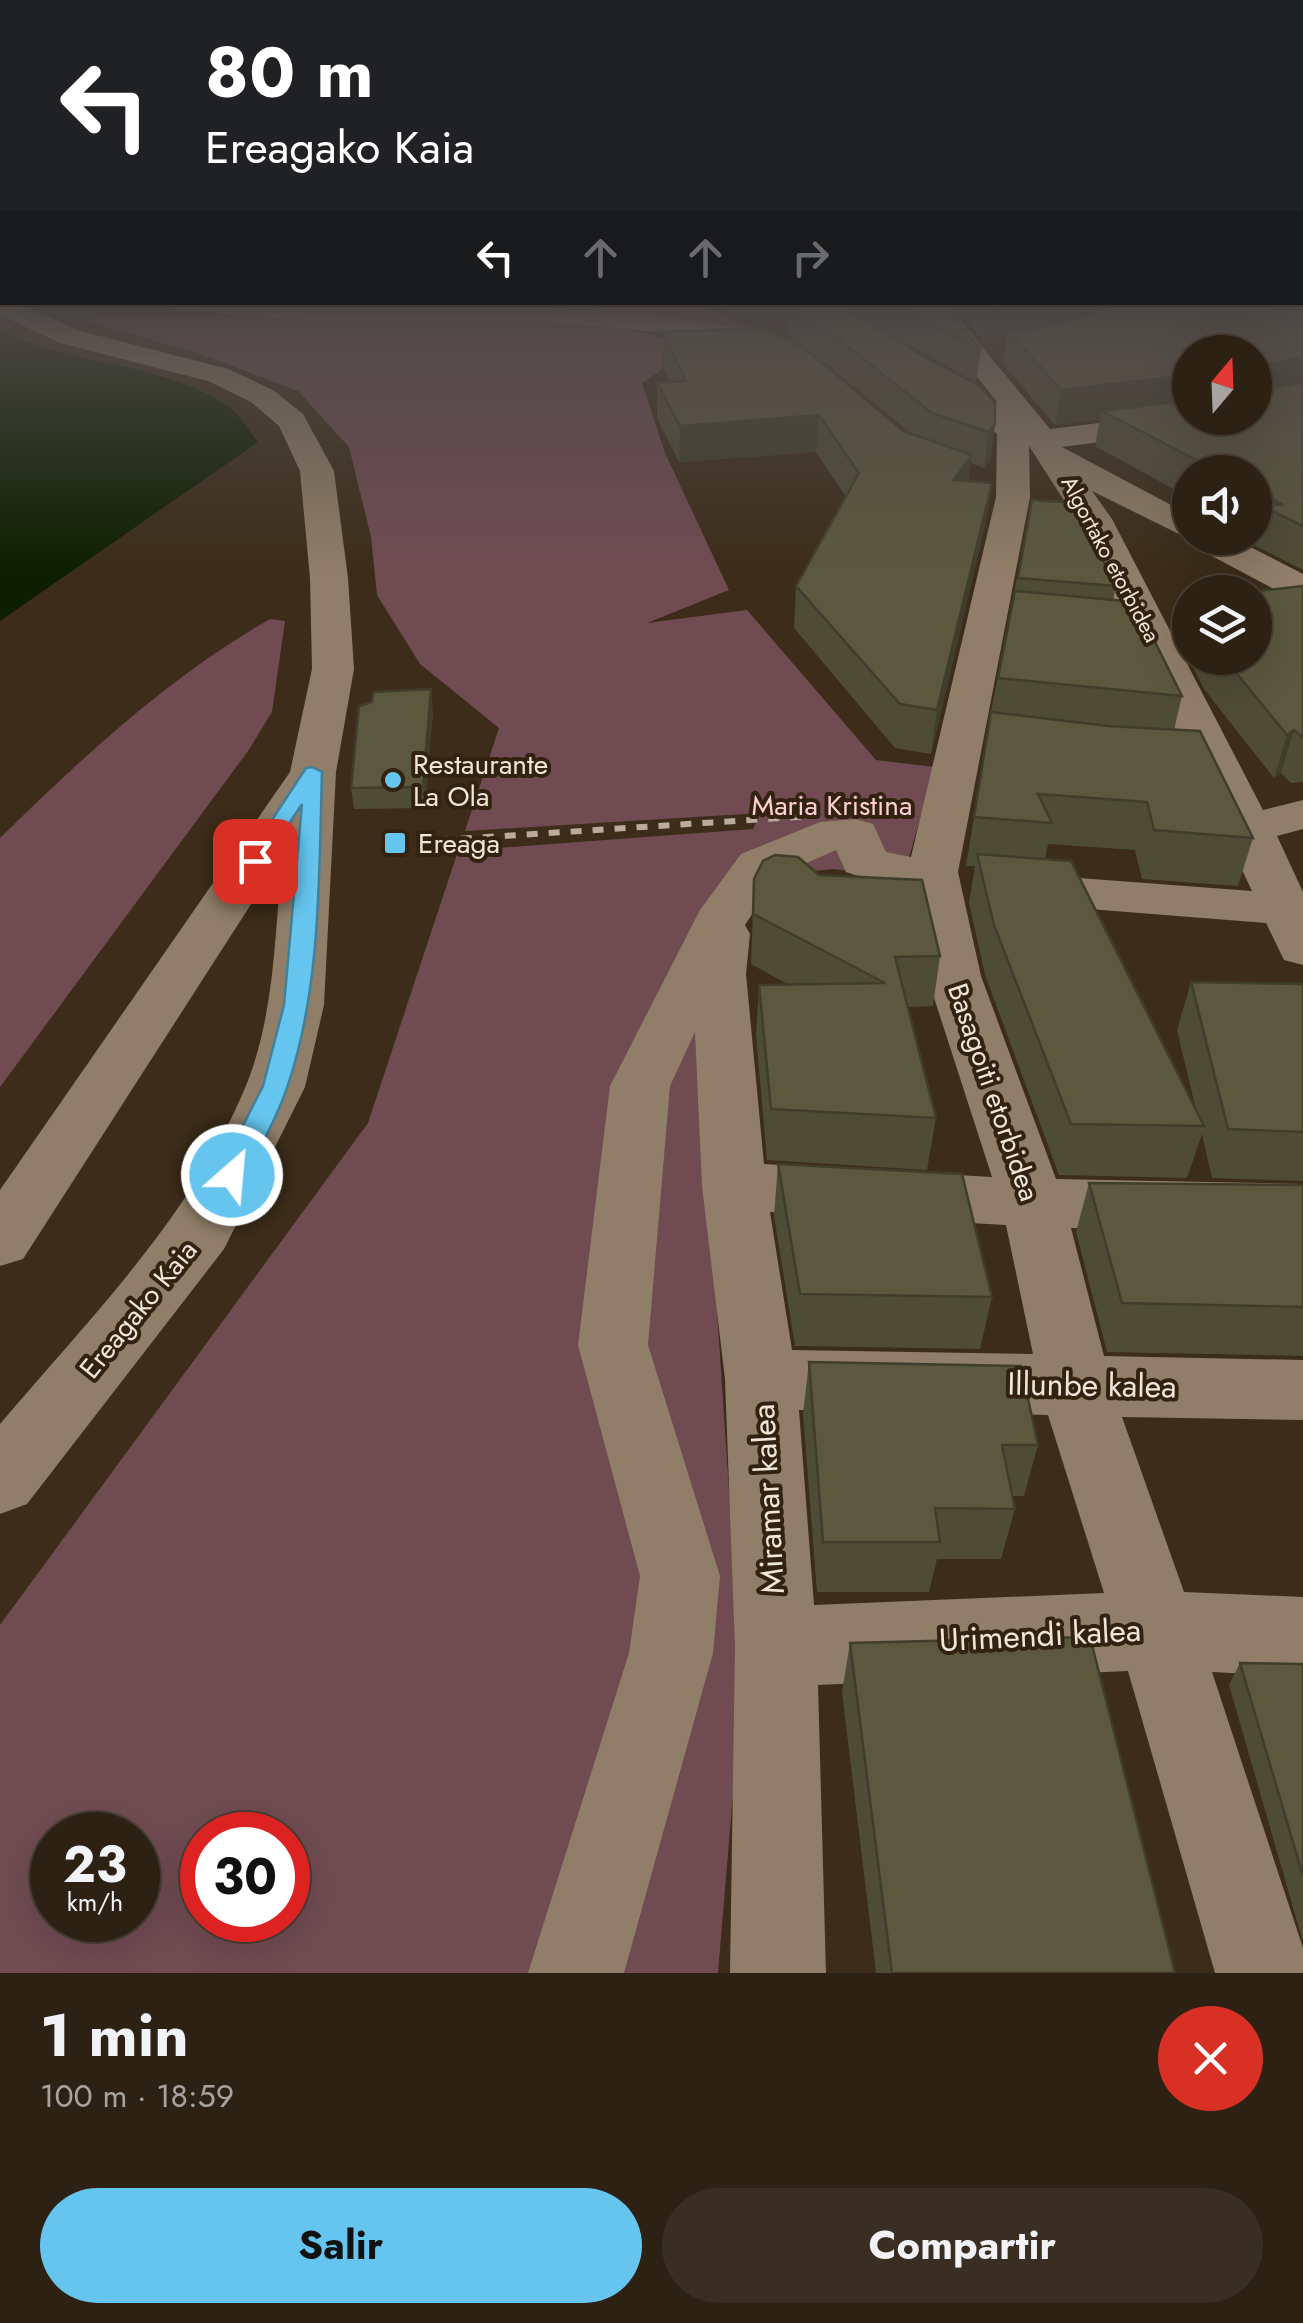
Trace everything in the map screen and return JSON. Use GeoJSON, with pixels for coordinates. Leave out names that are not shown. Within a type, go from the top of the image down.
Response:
{"type":"FeatureCollection","features":[{"type":"Feature","properties":{"kind":"street","name":"Ereagako Kaia"},"geometry":{"type":"LineString","coordinates":[[0,1480],[201,1231],[276,1086],[296,1005],[309,865],[312,772],[334,669],[329,578],[317,470],[292,421],[250,390]]}},
{"type":"Feature","properties":{"kind":"street","name":"Basagoiti etorbidea"},"geometry":{"type":"LineString","coordinates":[[949,390],[988,410],[1013,431],[996,490],[1008,619],[982,741],[934,877],[954,976],[1032,1203],[1076,1385],[1157,1630],[1262,1973]]}},
{"type":"Feature","properties":{"kind":"street","name":"Algortako etorbidea"},"geometry":{"type":"LineString","coordinates":[[1003,390],[1048,448],[1094,519],[1150,632],[1196,761],[1287,822],[1294,929]]}},
{"type":"Feature","properties":{"kind":"street"},"geometry":{"type":"LineString","coordinates":[[1048,448],[1172,426]]}},
{"type":"Feature","properties":{"kind":"street"},"geometry":{"type":"LineString","coordinates":[[1048,448],[1172,519]]}},
{"type":"Feature","properties":{"kind":"street"},"geometry":{"type":"LineString","coordinates":[[996,490],[1094,519]]}},
{"type":"Feature","properties":{"kind":"street"},"geometry":{"type":"LineString","coordinates":[[1238,555],[1303,589]]}},
{"type":"Feature","properties":{"kind":"street"},"geometry":{"type":"LineString","coordinates":[[1106,627],[1150,632]]}},
{"type":"Feature","properties":{"kind":"street","name":"Ereagako Kaia"},"geometry":{"type":"LineString","coordinates":[[0,1241],[312,772]]}},
{"type":"Feature","properties":{"kind":"street"},"geometry":{"type":"LineString","coordinates":[[576,1973],[672,1653],[680,1576],[613,1345],[640,1086],[726,910],[760,865],[820,837],[856,834],[864,861],[891,872],[1294,929]]}},
{"type":"Feature","properties":{"kind":"street","name":"Miramar kalea"},"geometry":{"type":"LineString","coordinates":[[726,910],[719,974],[722,1028],[734,1186],[760,1379],[776,1647],[778,1973]]}},
{"type":"Feature","properties":{"kind":"street"},"geometry":{"type":"LineString","coordinates":[[734,1186],[1032,1203],[1303,1208]]}},
{"type":"Feature","properties":{"kind":"street","name":"Illunbe kalea"},"geometry":{"type":"LineString","coordinates":[[760,1379],[1303,1390]]}},
{"type":"Feature","properties":{"kind":"street","name":"Urimendi kalea"},"geometry":{"type":"LineString","coordinates":[[776,1647],[1157,1630],[1303,1637]]}},
{"type":"Feature","properties":{"kind":"green space","name":"Maria Kristina"},"geometry":{"type":"Polygon","coordinates":[[[296,390],[644,390],[665,453],[729,590],[647,623],[747,610],[876,760],[935,767],[901,885],[861,872],[833,869],[796,873],[742,856],[708,1175],[742,1687],[718,1973],[0,1973],[0,1625],[368,1123],[458,851],[753,829],[761,813],[465,831],[499,728],[420,664],[377,595],[371,537],[349,447],[296,390]]]}},
{"type":"Feature","properties":{"kind":"green space"},"geometry":{"type":"Polygon","coordinates":[[[270,619],[285,621],[272,712],[248,751],[0,1087],[0,838],[95,748],[162,692],[270,619]]]}},
{"type":"Feature","properties":{"kind":"shaded area"},"geometry":{"type":"Polygon","coordinates":[[[0,390],[200,390],[228,406],[240,418],[258,442],[0,621],[0,390]]]}},
{"type":"Feature","properties":{"kind":"building"},"geometry":{"type":"Polygon","coordinates":[[[661,390],[854,390],[903,431],[972,455],[954,480],[992,483],[937,710],[900,704],[796,586],[859,473],[819,415],[680,426],[661,390]]]}},
{"type":"Feature","properties":{"kind":"building"},"geometry":{"type":"Polygon","coordinates":[[[903,390],[983,390],[995,403],[995,424],[989,432],[932,413],[903,390]]]}},
{"type":"Feature","properties":{"kind":"building"},"geometry":{"type":"Polygon","coordinates":[[[1272,390],[1303,390],[1303,526],[1272,511],[1272,504],[1283,505],[1272,499],[1272,455],[1187,455],[1102,411],[1172,402],[1172,435],[1272,435],[1272,390]]]}},
{"type":"Feature","properties":{"kind":"building"},"geometry":{"type":"Polygon","coordinates":[[[1032,500],[1078,503],[1098,538],[1096,546],[1116,586],[1018,578],[1032,500]]]}},
{"type":"Feature","properties":{"kind":"building"},"geometry":{"type":"Polygon","coordinates":[[[1303,586],[1303,738],[1294,730],[1287,735],[1238,675],[1272,675],[1272,590],[1303,586]]]}},
{"type":"Feature","properties":{"kind":"building"},"geometry":{"type":"Polygon","coordinates":[[[1015,591],[1135,602],[1182,696],[998,678],[1015,591]]]}},
{"type":"Feature","properties":{"kind":"building","name":"Restaurante La Ola"},"geometry":{"type":"Polygon","coordinates":[[[431,689],[423,787],[351,788],[359,706],[372,702],[373,692],[431,689]]]}},
{"type":"Feature","properties":{"kind":"building"},"geometry":{"type":"Polygon","coordinates":[[[991,712],[1108,726],[1200,731],[1253,838],[1154,830],[1147,802],[1038,794],[1052,823],[974,817],[991,712]]]}},
{"type":"Feature","properties":{"kind":"building"},"geometry":{"type":"Polygon","coordinates":[[[977,854],[1071,861],[1204,1126],[1071,1124],[994,925],[977,854]]]}},
{"type":"Feature","properties":{"kind":"building"},"geometry":{"type":"Polygon","coordinates":[[[775,855],[798,857],[819,875],[922,880],[940,956],[895,957],[936,1118],[771,1109],[759,985],[885,983],[753,914],[754,879],[763,861],[775,855]]]}},
{"type":"Feature","properties":{"kind":"building"},"geometry":{"type":"Polygon","coordinates":[[[1191,982],[1303,984],[1303,1132],[1228,1129],[1191,982]]]}},
{"type":"Feature","properties":{"kind":"building"},"geometry":{"type":"Polygon","coordinates":[[[778,1164],[962,1174],[992,1297],[800,1294],[778,1164]]]}},
{"type":"Feature","properties":{"kind":"building"},"geometry":{"type":"Polygon","coordinates":[[[1089,1183],[1303,1185],[1303,1307],[1122,1303],[1089,1183]]]}},
{"type":"Feature","properties":{"kind":"building"},"geometry":{"type":"Polygon","coordinates":[[[809,1362],[1021,1366],[1038,1445],[1002,1445],[1015,1509],[935,1508],[940,1542],[823,1542],[809,1362]]]}},
{"type":"Feature","properties":{"kind":"building"},"geometry":{"type":"Polygon","coordinates":[[[1090,1637],[1175,1973],[892,1973],[850,1643],[1090,1637]]]}},
{"type":"Feature","properties":{"kind":"building"},"geometry":{"type":"Polygon","coordinates":[[[1240,1663],[1303,1664],[1303,1876],[1240,1663]]]}},
{"type":"Feature","properties":{"kind":"railway"},"geometry":{"type":"LineString","coordinates":[[395,843],[812,816]]}},
{"type":"Feature","properties":{"kind":"place","name":"Restaurante La Ola"},"geometry":{"type":"Point","coordinates":[393,780]}},
{"type":"Feature","properties":{"kind":"place","name":"Ereaga"},"geometry":{"type":"Point","coordinates":[395,843]}},
{"type":"Feature","properties":{"kind":"route"},"geometry":{"type":"LineString","coordinates":[[232,1175],[276,1086],[296,1005],[305,924],[312,772],[255,861]]}}]}
